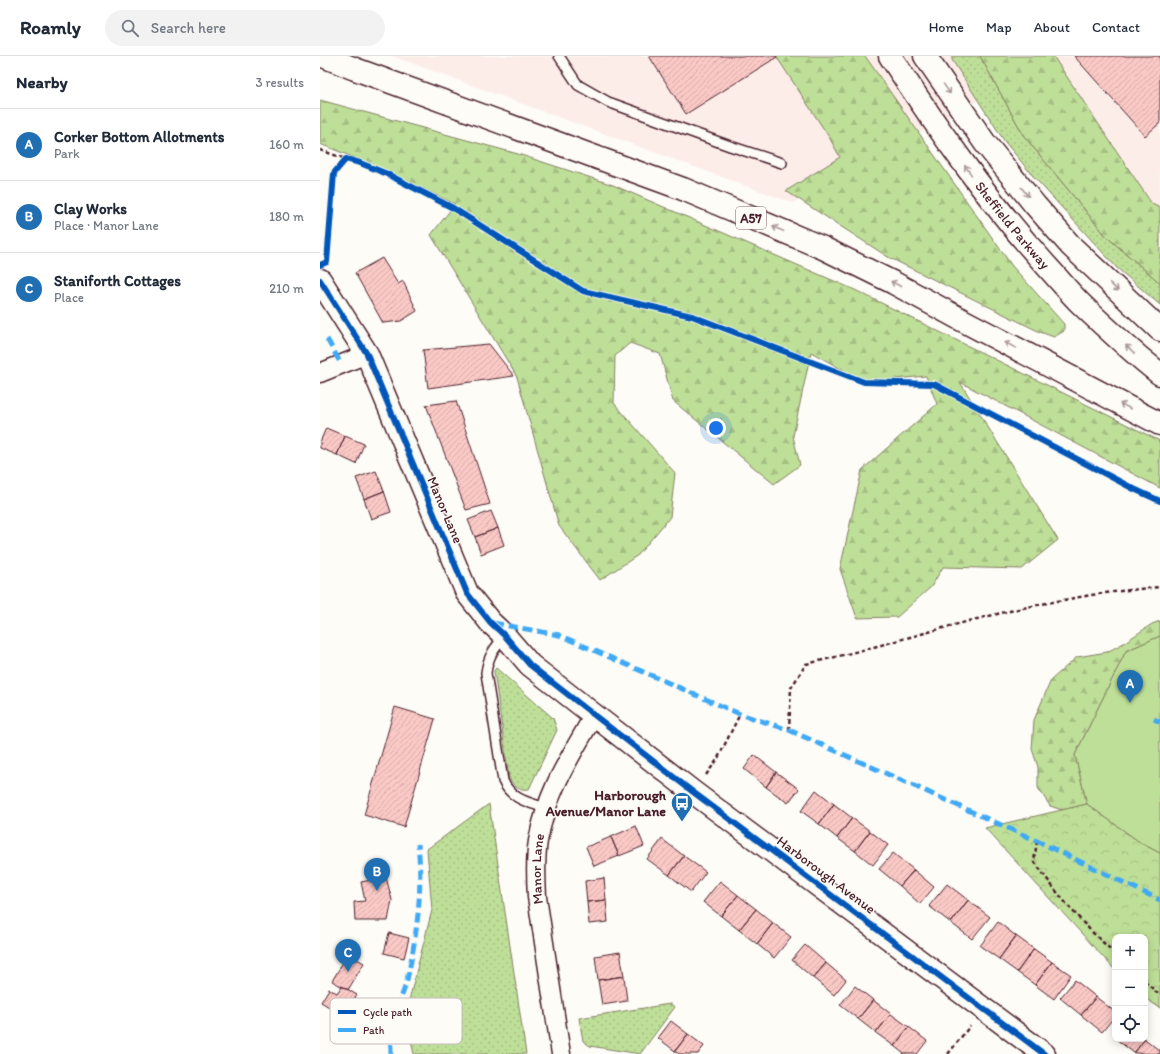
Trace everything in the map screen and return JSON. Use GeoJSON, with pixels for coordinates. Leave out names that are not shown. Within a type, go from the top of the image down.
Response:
{"type":"FeatureCollection","features":[{"type":"Feature","properties":{"kind":"main road","name":"A57"},"geometry":{"type":"LineString","coordinates":[[324,56],[355,69],[683,189],[823,248],[894,283],[1160,424]]}},
{"type":"Feature","properties":{"kind":"main road","name":"Sheffield Parkway"},"geometry":{"type":"LineString","coordinates":[[890,56],[972,175],[1024,241],[1080,303],[1134,353],[1160,374]]}},
{"type":"Feature","properties":{"kind":"main road"},"geometry":{"type":"LineString","coordinates":[[925,56],[985,143],[1035,205],[1071,246],[1160,330]]}},
{"type":"Feature","properties":{"kind":"main road","name":"Manor Lane"},"geometry":{"type":"LineString","coordinates":[[320,280],[367,354],[467,593],[490,622],[505,636],[530,665],[594,715]]}},
{"type":"Feature","properties":{"kind":"main road","name":"Harborough Avenue"},"geometry":{"type":"LineString","coordinates":[[594,715],[693,792],[1044,1054]]}},
{"type":"Feature","properties":{"kind":"street"},"geometry":{"type":"LineString","coordinates":[[320,373],[367,354]]}},
{"type":"Feature","properties":{"kind":"street","name":"Manor Lane"},"geometry":{"type":"LineString","coordinates":[[561,1054],[537,897],[536,871],[538,843],[545,808],[553,787],[594,715]]}},
{"type":"Feature","properties":{"kind":"lane"},"geometry":{"type":"LineString","coordinates":[[559,56],[578,85],[608,102],[782,163]]}},
{"type":"Feature","properties":{"kind":"lane"},"geometry":{"type":"LineString","coordinates":[[505,636],[491,653],[487,662],[486,673],[503,782],[507,790],[513,795],[522,800],[545,808]]}},
{"type":"Feature","properties":{"kind":"path"},"geometry":{"type":"LineString","coordinates":[[320,150],[344,162],[353,161]]}},
{"type":"Feature","properties":{"kind":"path"},"geometry":{"type":"LineString","coordinates":[[790,730],[790,688],[806,664],[1026,608],[1068,599],[1120,591],[1160,587]]}},
{"type":"Feature","properties":{"kind":"path"},"geometry":{"type":"LineString","coordinates":[[717,760],[740,714]]}},
{"type":"Feature","properties":{"kind":"path"},"geometry":{"type":"LineString","coordinates":[[1037,841],[1034,861],[1064,900],[1112,950]]}},
{"type":"Feature","properties":{"kind":"path"},"geometry":{"type":"LineString","coordinates":[[1148,983],[1160,996]]}},
{"type":"Feature","properties":{"kind":"path"},"geometry":{"type":"LineString","coordinates":[[948,1054],[984,1009]]}},
{"type":"Feature","properties":{"kind":"shaded area"},"geometry":{"type":"Polygon","coordinates":[[[392,56],[1160,56],[1160,208],[1152,204],[1054,59],[793,203],[392,56]]]}},
{"type":"Feature","properties":{"kind":"green space"},"geometry":{"type":"Polygon","coordinates":[[[776,56],[865,56],[1012,266],[1064,324],[1064,331],[1054,337],[1040,332],[888,257],[786,191],[840,157],[829,137],[776,56]]]}},
{"type":"Feature","properties":{"kind":"green space"},"geometry":{"type":"Polygon","coordinates":[[[952,56],[980,56],[1024,136],[1107,237],[1160,283],[1160,305],[1117,268],[1033,176],[1005,142],[952,60],[952,56]]]}},
{"type":"Feature","properties":{"kind":"green space"},"geometry":{"type":"Polygon","coordinates":[[[980,56],[1053,56],[1152,204],[1160,208],[1160,283],[1107,237],[1024,136],[980,56]]]}},
{"type":"Feature","properties":{"kind":"green space"},"geometry":{"type":"Polygon","coordinates":[[[320,100],[518,154],[613,185],[855,290],[1160,441],[1160,488],[960,382],[1058,540],[1022,569],[943,567],[931,587],[897,617],[857,618],[840,569],[862,470],[937,404],[926,376],[864,382],[811,352],[793,436],[800,465],[774,484],[673,401],[660,354],[630,343],[615,356],[614,403],[675,473],[670,517],[638,555],[600,580],[559,526],[517,377],[431,235],[455,204],[373,165],[320,144],[320,100]]]}},
{"type":"Feature","properties":{"kind":"green space"},"geometry":{"type":"Polygon","coordinates":[[[1160,621],[1160,636],[1126,651],[1075,755],[1087,804],[1062,810],[1050,806],[1038,788],[1038,767],[1032,749],[1034,720],[1051,680],[1077,657],[1107,652],[1152,624],[1160,621]]]}},
{"type":"Feature","properties":{"kind":"green space"},"geometry":{"type":"Polygon","coordinates":[[[1160,636],[1160,853],[1141,843],[1087,804],[1075,755],[1126,651],[1160,636]]]}},
{"type":"Feature","properties":{"kind":"green space"},"geometry":{"type":"Polygon","coordinates":[[[496,668],[553,718],[557,730],[529,789],[517,788],[509,778],[494,671],[496,668]]]}},
{"type":"Feature","properties":{"kind":"green space"},"geometry":{"type":"Polygon","coordinates":[[[489,804],[526,1054],[414,1054],[412,1044],[462,1044],[462,998],[410,998],[432,910],[427,849],[489,804]]]}},
{"type":"Feature","properties":{"kind":"green space"},"geometry":{"type":"Polygon","coordinates":[[[1087,804],[1141,843],[1160,853],[1160,1008],[1148,1000],[1148,934],[1112,934],[1112,967],[985,828],[1087,804]]]}},
{"type":"Feature","properties":{"kind":"green space"},"geometry":{"type":"Polygon","coordinates":[[[670,1004],[675,1007],[640,1054],[590,1046],[583,1041],[579,1018],[670,1004]]]}},
{"type":"Feature","properties":{"kind":"building"},"geometry":{"type":"Polygon","coordinates":[[[649,56],[776,56],[777,57],[686,114],[649,56]]]}},
{"type":"Feature","properties":{"kind":"building"},"geometry":{"type":"Polygon","coordinates":[[[1074,56],[1160,56],[1160,123],[1145,136],[1074,56]]]}},
{"type":"Feature","properties":{"kind":"building"},"geometry":{"type":"Polygon","coordinates":[[[382,258],[398,284],[403,281],[417,311],[401,321],[383,323],[355,273],[382,258]]]}},
{"type":"Feature","properties":{"kind":"building"},"geometry":{"type":"Polygon","coordinates":[[[489,344],[514,376],[428,388],[423,350],[489,344]]]}},
{"type":"Feature","properties":{"kind":"building"},"geometry":{"type":"Polygon","coordinates":[[[456,401],[490,504],[466,510],[426,405],[456,401]]]}},
{"type":"Feature","properties":{"kind":"building"},"geometry":{"type":"Polygon","coordinates":[[[326,428],[345,436],[337,455],[320,448],[320,442],[326,428]]]}},
{"type":"Feature","properties":{"kind":"building"},"geometry":{"type":"Polygon","coordinates":[[[345,436],[364,444],[356,464],[337,455],[345,436]]]}},
{"type":"Feature","properties":{"kind":"building"},"geometry":{"type":"Polygon","coordinates":[[[376,471],[384,491],[364,499],[356,478],[376,471]]]}},
{"type":"Feature","properties":{"kind":"building"},"geometry":{"type":"Polygon","coordinates":[[[384,491],[391,512],[371,519],[364,499],[384,491]]]}},
{"type":"Feature","properties":{"kind":"building"},"geometry":{"type":"Polygon","coordinates":[[[491,511],[498,528],[475,537],[468,520],[491,511]]]}},
{"type":"Feature","properties":{"kind":"building"},"geometry":{"type":"Polygon","coordinates":[[[498,528],[504,545],[481,554],[475,537],[498,528]]]}},
{"type":"Feature","properties":{"kind":"building"},"geometry":{"type":"Polygon","coordinates":[[[395,707],[435,719],[404,827],[364,815],[395,707]]]}},
{"type":"Feature","properties":{"kind":"building"},"geometry":{"type":"Polygon","coordinates":[[[754,755],[776,772],[766,787],[744,769],[754,755]]]}},
{"type":"Feature","properties":{"kind":"building"},"geometry":{"type":"Polygon","coordinates":[[[776,772],[799,789],[788,803],[766,787],[776,772]]]}},
{"type":"Feature","properties":{"kind":"building"},"geometry":{"type":"Polygon","coordinates":[[[816,790],[834,804],[819,824],[801,811],[816,790]]]}},
{"type":"Feature","properties":{"kind":"building"},"geometry":{"type":"Polygon","coordinates":[[[834,804],[852,818],[837,838],[819,824],[834,804]]]}},
{"type":"Feature","properties":{"kind":"building"},"geometry":{"type":"Polygon","coordinates":[[[852,818],[870,831],[855,851],[837,838],[852,818]]]}},
{"type":"Feature","properties":{"kind":"building"},"geometry":{"type":"Polygon","coordinates":[[[636,826],[644,846],[619,856],[611,837],[636,826]]]}},
{"type":"Feature","properties":{"kind":"building"},"geometry":{"type":"Polygon","coordinates":[[[870,831],[888,845],[873,865],[855,851],[870,831]]]}},
{"type":"Feature","properties":{"kind":"building"},"geometry":{"type":"Polygon","coordinates":[[[611,837],[619,856],[594,866],[586,847],[611,837]]]}},
{"type":"Feature","properties":{"kind":"building"},"geometry":{"type":"Polygon","coordinates":[[[662,839],[684,856],[669,875],[647,859],[662,839]]]}},
{"type":"Feature","properties":{"kind":"building"},"geometry":{"type":"Polygon","coordinates":[[[893,853],[914,870],[900,886],[879,869],[893,853]]]}},
{"type":"Feature","properties":{"kind":"building"},"geometry":{"type":"Polygon","coordinates":[[[684,856],[706,872],[691,892],[669,875],[684,856]]]}},
{"type":"Feature","properties":{"kind":"building"},"geometry":{"type":"Polygon","coordinates":[[[914,870],[934,887],[920,904],[900,886],[914,870]]]}},
{"type":"Feature","properties":{"kind":"building"},"geometry":{"type":"Polygon","coordinates":[[[386,877],[392,900],[388,921],[355,921],[354,902],[365,901],[361,882],[386,877]]]}},
{"type":"Feature","properties":{"kind":"building"},"geometry":{"type":"Polygon","coordinates":[[[604,878],[606,900],[587,902],[585,881],[604,878]]]}},
{"type":"Feature","properties":{"kind":"building"},"geometry":{"type":"Polygon","coordinates":[[[720,881],[738,895],[721,916],[703,902],[720,881]]]}},
{"type":"Feature","properties":{"kind":"building"},"geometry":{"type":"Polygon","coordinates":[[[947,884],[968,900],[951,923],[929,906],[947,884]]]}},
{"type":"Feature","properties":{"kind":"building"},"geometry":{"type":"Polygon","coordinates":[[[738,895],[756,909],[739,930],[721,916],[738,895]]]}},
{"type":"Feature","properties":{"kind":"building"},"geometry":{"type":"Polygon","coordinates":[[[606,900],[608,922],[589,924],[587,902],[606,900]]]}},
{"type":"Feature","properties":{"kind":"building"},"geometry":{"type":"Polygon","coordinates":[[[968,900],[990,917],[972,939],[951,923],[968,900]]]}},
{"type":"Feature","properties":{"kind":"building"},"geometry":{"type":"Polygon","coordinates":[[[756,909],[773,923],[757,944],[739,930],[756,909]]]}},
{"type":"Feature","properties":{"kind":"building"},"geometry":{"type":"Polygon","coordinates":[[[998,922],[1016,936],[999,959],[980,946],[998,922]]]}},
{"type":"Feature","properties":{"kind":"building"},"geometry":{"type":"Polygon","coordinates":[[[773,923],[791,937],[774,958],[757,944],[773,923]]]}},
{"type":"Feature","properties":{"kind":"building"},"geometry":{"type":"Polygon","coordinates":[[[389,933],[409,938],[404,958],[384,953],[389,933]]]}},
{"type":"Feature","properties":{"kind":"building"},"geometry":{"type":"Polygon","coordinates":[[[1016,936],[1034,949],[1017,972],[999,959],[1016,936]]]}},
{"type":"Feature","properties":{"kind":"building"},"geometry":{"type":"Polygon","coordinates":[[[805,945],[826,963],[813,978],[792,960],[805,945]]]}},
{"type":"Feature","properties":{"kind":"building"},"geometry":{"type":"Polygon","coordinates":[[[1034,949],[1052,962],[1035,985],[1017,972],[1034,949]]]}},
{"type":"Feature","properties":{"kind":"building"},"geometry":{"type":"Polygon","coordinates":[[[620,952],[624,976],[598,980],[595,956],[620,952]]]}},
{"type":"Feature","properties":{"kind":"building"},"geometry":{"type":"Polygon","coordinates":[[[348,954],[364,963],[348,990],[332,981],[348,954]]]}},
{"type":"Feature","properties":{"kind":"building"},"geometry":{"type":"Polygon","coordinates":[[[1052,962],[1071,975],[1054,999],[1035,985],[1052,962]]]}},
{"type":"Feature","properties":{"kind":"building"},"geometry":{"type":"Polygon","coordinates":[[[826,963],[846,980],[834,995],[813,978],[826,963]]]}},
{"type":"Feature","properties":{"kind":"building"},"geometry":{"type":"Polygon","coordinates":[[[624,976],[627,1001],[602,1005],[598,980],[624,976]]]}},
{"type":"Feature","properties":{"kind":"building"},"geometry":{"type":"Polygon","coordinates":[[[1075,980],[1096,997],[1081,1015],[1060,998],[1075,980]]]}},
{"type":"Feature","properties":{"kind":"building"},"geometry":{"type":"Polygon","coordinates":[[[342,986],[357,995],[355,998],[330,998],[330,1007],[321,1002],[329,989],[337,993],[342,986]]]}},
{"type":"Feature","properties":{"kind":"building"},"geometry":{"type":"Polygon","coordinates":[[[855,986],[873,1000],[858,1019],[840,1005],[855,986]]]}},
{"type":"Feature","properties":{"kind":"building"},"geometry":{"type":"Polygon","coordinates":[[[1096,997],[1112,1010],[1112,1020],[1102,1032],[1081,1015],[1096,997]]]}},
{"type":"Feature","properties":{"kind":"building"},"geometry":{"type":"Polygon","coordinates":[[[873,1000],[891,1014],[876,1033],[858,1019],[873,1000]]]}},
{"type":"Feature","properties":{"kind":"building"},"geometry":{"type":"Polygon","coordinates":[[[891,1014],[909,1027],[894,1046],[876,1033],[891,1014]]]}},
{"type":"Feature","properties":{"kind":"building"},"geometry":{"type":"Polygon","coordinates":[[[671,1021],[688,1034],[675,1051],[658,1038],[671,1021]]]}},
{"type":"Feature","properties":{"kind":"building"},"geometry":{"type":"Polygon","coordinates":[[[909,1027],[927,1041],[917,1054],[904,1054],[894,1046],[909,1027]]]}},
{"type":"Feature","properties":{"kind":"building"},"geometry":{"type":"Polygon","coordinates":[[[688,1034],[704,1046],[698,1054],[679,1054],[675,1051],[688,1034]]]}},
{"type":"Feature","properties":{"kind":"building"},"geometry":{"type":"Polygon","coordinates":[[[1148,1041],[1160,1051],[1160,1054],[1134,1053],[1143,1042],[1148,1041]]]}},
{"type":"Feature","properties":{"kind":"building"},"geometry":{"type":"Polygon","coordinates":[[[1120,1042],[1143,1042],[1134,1053],[1120,1042]]]}},
{"type":"Feature","properties":{"kind":"marked path"},"geometry":{"type":"LineString","coordinates":[[327,339],[341,364]]}},
{"type":"Feature","properties":{"kind":"marked path"},"geometry":{"type":"LineString","coordinates":[[493,623],[559,635],[740,714],[789,730],[1037,841],[1160,900]]}},
{"type":"Feature","properties":{"kind":"marked path"},"geometry":{"type":"LineString","coordinates":[[1154,719],[1160,722]]}},
{"type":"Feature","properties":{"kind":"marked path"},"geometry":{"type":"LineString","coordinates":[[401,998],[407,980],[414,946],[418,912],[420,878],[418,844]]}},
{"type":"Feature","properties":{"kind":"marked path"},"geometry":{"type":"LineString","coordinates":[[391,1044],[391,1054]]}},
{"type":"Feature","properties":{"kind":"cycle path"},"geometry":{"type":"LineString","coordinates":[[320,265],[327,262],[334,173],[346,159],[385,173],[453,208],[583,291],[692,316],[864,382],[934,384],[1134,489],[1160,501]]}},
{"type":"Feature","properties":{"kind":"cycle path"},"geometry":{"type":"LineString","coordinates":[[320,280],[367,354],[467,593],[490,622],[505,636],[530,665],[693,792],[1044,1054]]}},
{"type":"Feature","properties":{"kind":"place","name":"Corker Bottom Allotments"},"geometry":{"type":"Point","coordinates":[1130,703]}},
{"type":"Feature","properties":{"kind":"place","name":"Harborough Avenue/Manor Lane"},"geometry":{"type":"Point","coordinates":[682,822]}},
{"type":"Feature","properties":{"kind":"place","name":"Clay Works"},"geometry":{"type":"Point","coordinates":[377,891]}},
{"type":"Feature","properties":{"kind":"place","name":"Staniforth Cottages"},"geometry":{"type":"Point","coordinates":[348,972]}}]}
